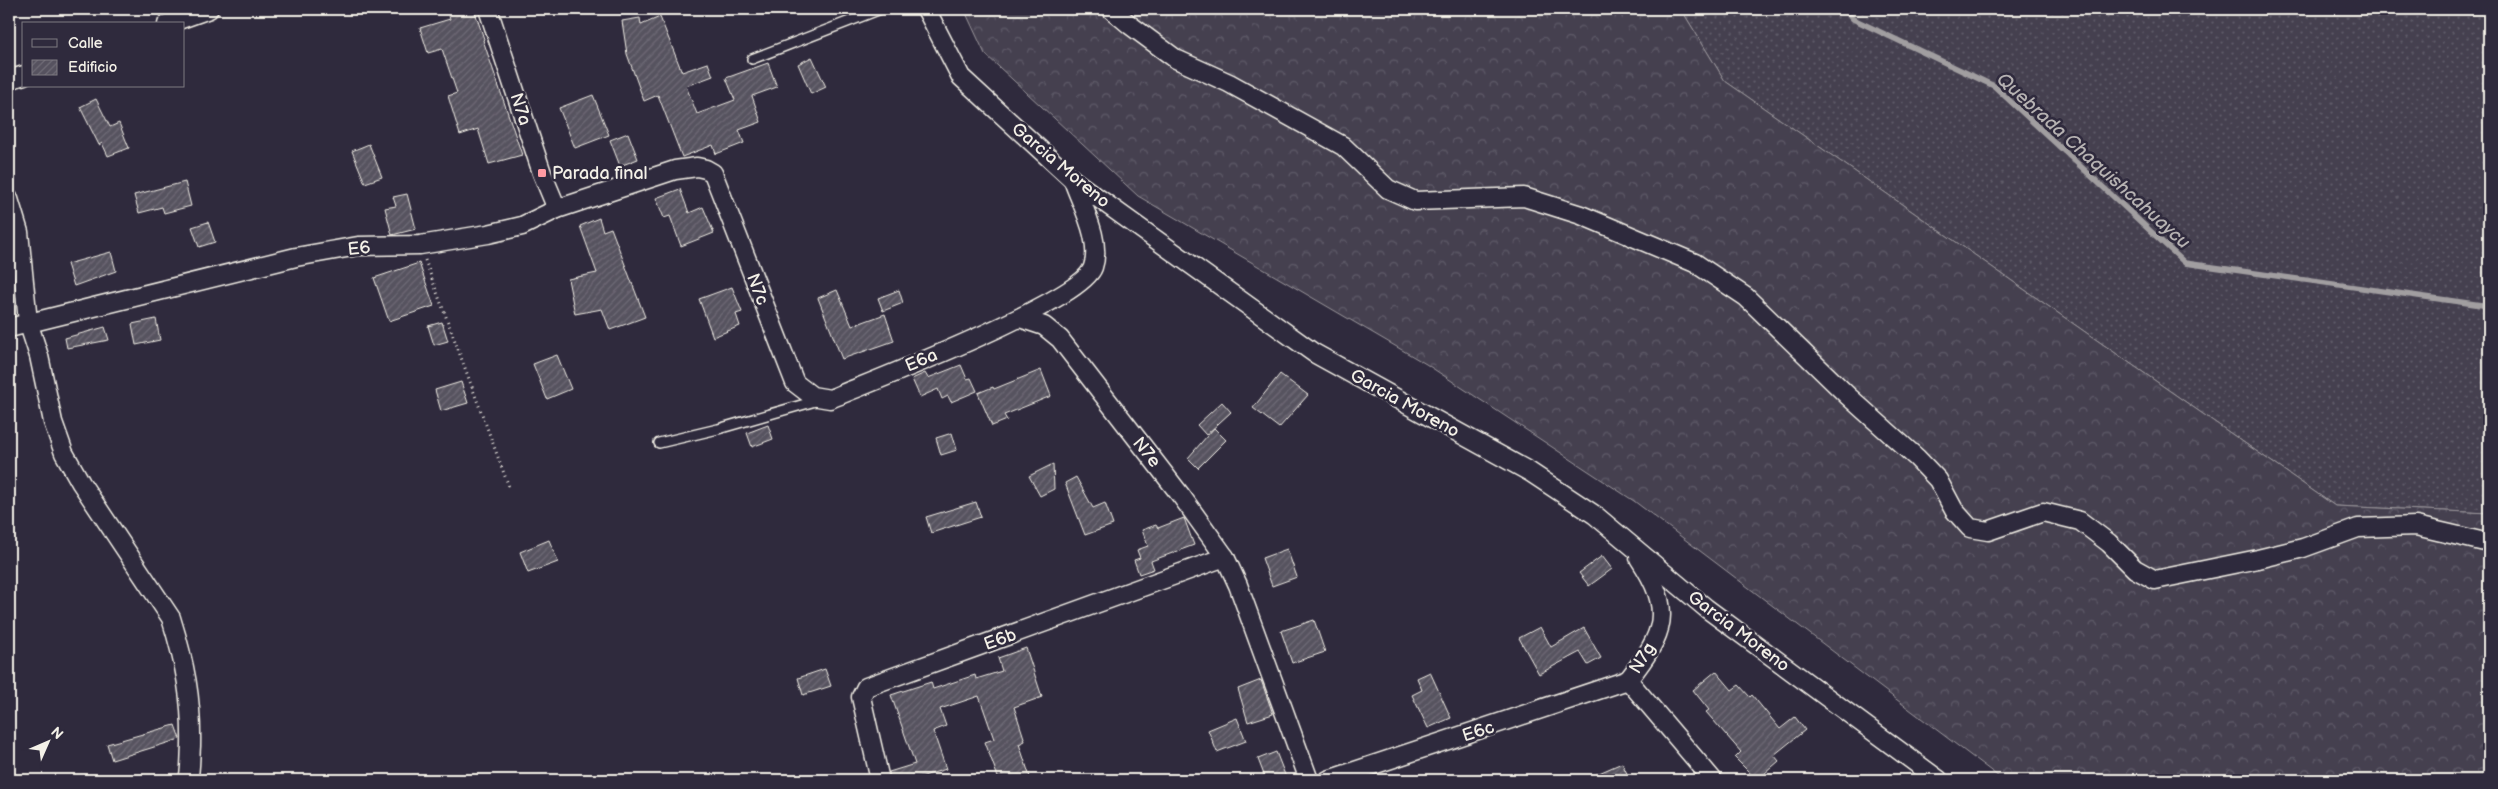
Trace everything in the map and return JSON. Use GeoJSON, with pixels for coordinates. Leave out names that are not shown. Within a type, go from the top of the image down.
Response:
{"type":"FeatureCollection","features":[{"type":"Feature","properties":{"kind":"street"},"geometry":{"type":"LineString","coordinates":[[173,22],[209,9]]}},
{"type":"Feature","properties":{"kind":"street","name":"N7a"},"geometry":{"type":"LineString","coordinates":[[488,9],[542,173],[557,209]]}},
{"type":"Feature","properties":{"kind":"street","name":"Garcia Moreno"},"geometry":{"type":"LineString","coordinates":[[926,9],[961,77],[1073,180],[1314,353],[1530,472],[1595,515],[1706,608],[1920,764],[1939,780]]}},
{"type":"Feature","properties":{"kind":"street"},"geometry":{"type":"LineString","coordinates":[[1111,9],[1176,59],[1229,82],[1343,146],[1388,189],[1415,201],[1524,197],[1589,218],[1695,263],[1746,297],[1848,396],[1917,458],[1938,480],[1954,510],[1970,528],[1988,531],[2042,512],[2080,521],[2109,543],[2135,569],[2155,580],[2258,560],[2303,548],[2358,528],[2416,526],[2489,543]]}},
{"type":"Feature","properties":{"kind":"street"},"geometry":{"type":"LineString","coordinates":[[9,80],[22,76]]}},
{"type":"Feature","properties":{"kind":"street","name":"E6"},"geometry":{"type":"LineString","coordinates":[[9,328],[296,257],[358,246],[420,245],[488,234],[522,226],[557,209],[675,170],[697,167],[706,169]]}},
{"type":"Feature","properties":{"kind":"street","name":"N7c"},"geometry":{"type":"LineString","coordinates":[[706,169],[713,174],[788,368],[803,391],[822,399]]}},
{"type":"Feature","properties":{"kind":"street"},"geometry":{"type":"LineString","coordinates":[[1020,318],[1080,284],[1092,270],[1096,253],[1073,180]]}},
{"type":"Feature","properties":{"kind":"street"},"geometry":{"type":"LineString","coordinates":[[9,199],[19,232],[28,322],[39,356],[53,422],[64,454],[80,483],[170,618],[187,673],[191,724],[188,780]]}},
{"type":"Feature","properties":{"kind":"street","name":"E6a"},"geometry":{"type":"LineString","coordinates":[[822,399],[830,399],[1020,318]]}},
{"type":"Feature","properties":{"kind":"street","name":"N7e"},"geometry":{"type":"LineString","coordinates":[[1020,318],[1044,326],[1060,339],[1182,496],[1225,557],[1241,594],[1309,780]]}},
{"type":"Feature","properties":{"kind":"street","name":"N7g"},"geometry":{"type":"LineString","coordinates":[[1630,544],[1650,575],[1661,604],[1662,618],[1651,651],[1628,680],[1713,780]]}},
{"type":"Feature","properties":{"kind":"street","name":"E6b"},"geometry":{"type":"LineString","coordinates":[[880,780],[860,697],[866,687],[1225,557]]}},
{"type":"Feature","properties":{"kind":"street","name":"E6c"},"geometry":{"type":"LineString","coordinates":[[1328,780],[1628,680]]}},
{"type":"Feature","properties":{"kind":"lane"},"geometry":{"type":"LineString","coordinates":[[752,59],[881,9]]}},
{"type":"Feature","properties":{"kind":"lane"},"geometry":{"type":"LineString","coordinates":[[659,443],[718,429],[822,399]]}},
{"type":"Feature","properties":{"kind":"path"},"geometry":{"type":"LineString","coordinates":[[420,245],[509,487]]}},
{"type":"Feature","properties":{"kind":"green space"},"geometry":{"type":"Polygon","coordinates":[[[964,9],[1681,9],[1725,81],[2335,506],[2489,513],[2489,780],[2003,780],[1634,501],[1426,364],[1138,196],[985,54],[964,9]]]}},
{"type":"Feature","properties":{"kind":"green space"},"geometry":{"type":"Polygon","coordinates":[[[1681,9],[2489,9],[2489,513],[2335,506],[1725,81],[1681,9]]]}},
{"type":"Feature","properties":{"kind":"building"},"geometry":{"type":"Polygon","coordinates":[[[447,9],[474,9],[522,155],[489,164],[478,129],[460,135],[448,96],[457,93],[442,49],[428,53],[420,28],[450,19],[447,9]]]}},
{"type":"Feature","properties":{"kind":"building"},"geometry":{"type":"Polygon","coordinates":[[[660,17],[682,72],[708,63],[713,76],[686,86],[697,114],[735,100],[726,78],[768,63],[777,87],[752,96],[761,122],[739,130],[744,143],[716,154],[713,145],[682,157],[658,95],[644,101],[627,54],[622,21],[640,18],[641,25],[660,17]]]}},
{"type":"Feature","properties":{"kind":"building"},"geometry":{"type":"Polygon","coordinates":[[[812,57],[826,87],[811,94],[798,64],[812,57]]]}},
{"type":"Feature","properties":{"kind":"building"},"geometry":{"type":"Polygon","coordinates":[[[593,95],[609,135],[575,148],[559,108],[593,95]]]}},
{"type":"Feature","properties":{"kind":"building"},"geometry":{"type":"Polygon","coordinates":[[[96,99],[110,127],[119,123],[129,148],[108,156],[102,143],[99,145],[80,107],[96,99]]]}},
{"type":"Feature","properties":{"kind":"building"},"geometry":{"type":"Polygon","coordinates":[[[628,133],[638,159],[620,166],[610,140],[628,133]]]}},
{"type":"Feature","properties":{"kind":"building"},"geometry":{"type":"Polygon","coordinates":[[[369,144],[382,177],[365,183],[352,151],[369,144]]]}},
{"type":"Feature","properties":{"kind":"building"},"geometry":{"type":"Polygon","coordinates":[[[185,182],[191,206],[164,213],[162,207],[139,213],[134,195],[185,182]]]}},
{"type":"Feature","properties":{"kind":"building"},"geometry":{"type":"Polygon","coordinates":[[[680,189],[689,213],[703,207],[714,233],[681,246],[670,216],[664,218],[656,198],[680,189]]]}},
{"type":"Feature","properties":{"kind":"building"},"geometry":{"type":"Polygon","coordinates":[[[407,194],[416,229],[392,235],[385,208],[396,206],[393,197],[407,194]]]}},
{"type":"Feature","properties":{"kind":"building"},"geometry":{"type":"Polygon","coordinates":[[[599,218],[603,231],[611,228],[645,317],[610,330],[602,309],[575,314],[568,279],[597,273],[580,226],[599,218]]]}},
{"type":"Feature","properties":{"kind":"building"},"geometry":{"type":"Polygon","coordinates":[[[208,222],[215,242],[199,247],[192,227],[208,222]]]}},
{"type":"Feature","properties":{"kind":"building"},"geometry":{"type":"Polygon","coordinates":[[[111,252],[116,271],[74,286],[67,264],[111,252]]]}},
{"type":"Feature","properties":{"kind":"building"},"geometry":{"type":"Polygon","coordinates":[[[419,263],[434,306],[389,321],[374,278],[419,263]]]}},
{"type":"Feature","properties":{"kind":"building"},"geometry":{"type":"Polygon","coordinates":[[[732,287],[742,312],[736,314],[740,326],[713,337],[699,299],[732,287]]]}},
{"type":"Feature","properties":{"kind":"building"},"geometry":{"type":"Polygon","coordinates":[[[837,290],[852,326],[885,314],[894,341],[842,359],[818,298],[837,290]]]}},
{"type":"Feature","properties":{"kind":"building"},"geometry":{"type":"Polygon","coordinates":[[[899,290],[903,303],[883,311],[878,298],[899,290]]]}},
{"type":"Feature","properties":{"kind":"building"},"geometry":{"type":"Polygon","coordinates":[[[156,319],[160,340],[136,345],[132,324],[156,319]]]}},
{"type":"Feature","properties":{"kind":"building"},"geometry":{"type":"Polygon","coordinates":[[[442,322],[448,341],[434,345],[428,326],[442,322]]]}},
{"type":"Feature","properties":{"kind":"building"},"geometry":{"type":"Polygon","coordinates":[[[105,327],[109,340],[67,348],[65,338],[105,327]]]}},
{"type":"Feature","properties":{"kind":"building"},"geometry":{"type":"Polygon","coordinates":[[[557,355],[571,389],[547,399],[533,364],[557,355]]]}},
{"type":"Feature","properties":{"kind":"building"},"geometry":{"type":"Polygon","coordinates":[[[961,365],[967,379],[971,378],[977,391],[951,402],[948,396],[942,399],[938,389],[920,397],[912,379],[925,373],[928,378],[961,365]]]}},
{"type":"Feature","properties":{"kind":"building"},"geometry":{"type":"Polygon","coordinates":[[[1041,370],[1051,396],[1004,415],[1007,420],[992,426],[978,393],[993,387],[994,389],[1041,370]]]}},
{"type":"Feature","properties":{"kind":"building"},"geometry":{"type":"Polygon","coordinates":[[[1280,374],[1308,395],[1279,428],[1253,408],[1280,374]]]}},
{"type":"Feature","properties":{"kind":"building"},"geometry":{"type":"Polygon","coordinates":[[[461,382],[468,403],[441,411],[435,390],[461,382]]]}},
{"type":"Feature","properties":{"kind":"building"},"geometry":{"type":"Polygon","coordinates":[[[1222,402],[1231,412],[1206,435],[1197,425],[1222,402]]]}},
{"type":"Feature","properties":{"kind":"building"},"geometry":{"type":"Polygon","coordinates":[[[768,425],[773,439],[752,447],[747,433],[768,425]]]}},
{"type":"Feature","properties":{"kind":"building"},"geometry":{"type":"Polygon","coordinates":[[[1214,428],[1226,440],[1198,468],[1188,458],[1214,428]]]}},
{"type":"Feature","properties":{"kind":"building"},"geometry":{"type":"Polygon","coordinates":[[[952,433],[957,450],[941,455],[936,438],[952,433]]]}},
{"type":"Feature","properties":{"kind":"building"},"geometry":{"type":"Polygon","coordinates":[[[1053,464],[1054,489],[1040,496],[1029,476],[1053,464]]]}},
{"type":"Feature","properties":{"kind":"building"},"geometry":{"type":"Polygon","coordinates":[[[1076,477],[1093,508],[1105,503],[1113,525],[1085,535],[1065,483],[1076,477]]]}},
{"type":"Feature","properties":{"kind":"building"},"geometry":{"type":"Polygon","coordinates":[[[976,502],[981,517],[931,533],[926,517],[976,502]]]}},
{"type":"Feature","properties":{"kind":"building"},"geometry":{"type":"Polygon","coordinates":[[[1184,518],[1194,545],[1151,561],[1154,569],[1139,574],[1134,560],[1140,558],[1137,550],[1148,546],[1142,530],[1156,525],[1158,528],[1184,518]]]}},
{"type":"Feature","properties":{"kind":"building"},"geometry":{"type":"Polygon","coordinates":[[[549,540],[558,562],[528,573],[520,552],[549,540]]]}},
{"type":"Feature","properties":{"kind":"building"},"geometry":{"type":"Polygon","coordinates":[[[1287,549],[1297,577],[1272,586],[1262,558],[1287,549]]]}},
{"type":"Feature","properties":{"kind":"building"},"geometry":{"type":"Polygon","coordinates":[[[1602,556],[1612,569],[1589,586],[1579,573],[1602,556]]]}},
{"type":"Feature","properties":{"kind":"building"},"geometry":{"type":"Polygon","coordinates":[[[1314,620],[1325,652],[1292,663],[1281,631],[1314,620]]]}},
{"type":"Feature","properties":{"kind":"building"},"geometry":{"type":"Polygon","coordinates":[[[1540,627],[1551,647],[1584,628],[1601,658],[1588,665],[1580,652],[1539,674],[1519,638],[1540,627]]]}},
{"type":"Feature","properties":{"kind":"building"},"geometry":{"type":"Polygon","coordinates":[[[1026,648],[1042,697],[1014,707],[1025,741],[1019,744],[1031,780],[999,780],[985,742],[994,739],[979,696],[940,709],[946,726],[933,731],[946,769],[911,780],[890,780],[889,772],[915,764],[891,695],[931,682],[933,689],[975,675],[976,679],[1002,671],[998,658],[1026,648]]]}},
{"type":"Feature","properties":{"kind":"building"},"geometry":{"type":"Polygon","coordinates":[[[825,669],[831,686],[803,695],[798,678],[825,669]]]}},
{"type":"Feature","properties":{"kind":"building"},"geometry":{"type":"Polygon","coordinates":[[[1716,671],[1732,690],[1739,685],[1750,697],[1752,695],[1780,729],[1795,717],[1805,730],[1774,755],[1779,761],[1757,780],[1735,758],[1741,752],[1706,712],[1709,710],[1693,690],[1716,671]]]}},
{"type":"Feature","properties":{"kind":"building"},"geometry":{"type":"Polygon","coordinates":[[[1430,672],[1451,718],[1428,728],[1412,695],[1422,690],[1417,678],[1430,672]]]}},
{"type":"Feature","properties":{"kind":"building"},"geometry":{"type":"Polygon","coordinates":[[[1261,680],[1273,714],[1248,722],[1238,689],[1261,680]]]}},
{"type":"Feature","properties":{"kind":"building"},"geometry":{"type":"Polygon","coordinates":[[[1237,718],[1246,741],[1217,752],[1208,730],[1237,718]]]}},
{"type":"Feature","properties":{"kind":"building"},"geometry":{"type":"Polygon","coordinates":[[[175,725],[180,739],[112,760],[107,744],[175,725]]]}},
{"type":"Feature","properties":{"kind":"building"},"geometry":{"type":"Polygon","coordinates":[[[1276,752],[1287,780],[1266,780],[1258,759],[1276,752]]]}},
{"type":"Feature","properties":{"kind":"building"},"geometry":{"type":"Polygon","coordinates":[[[1622,763],[1630,780],[1583,780],[1622,763]]]}},
{"type":"Feature","properties":{"kind":"waterway","name":"Quebrada Chaquishcahuaycu"},"geometry":{"type":"LineString","coordinates":[[1844,9],[1853,19],[1994,86],[2185,263],[2489,306]]}},
{"type":"Feature","properties":{"kind":"place","name":"Parada final"},"geometry":{"type":"Point","coordinates":[542,173]}}]}
